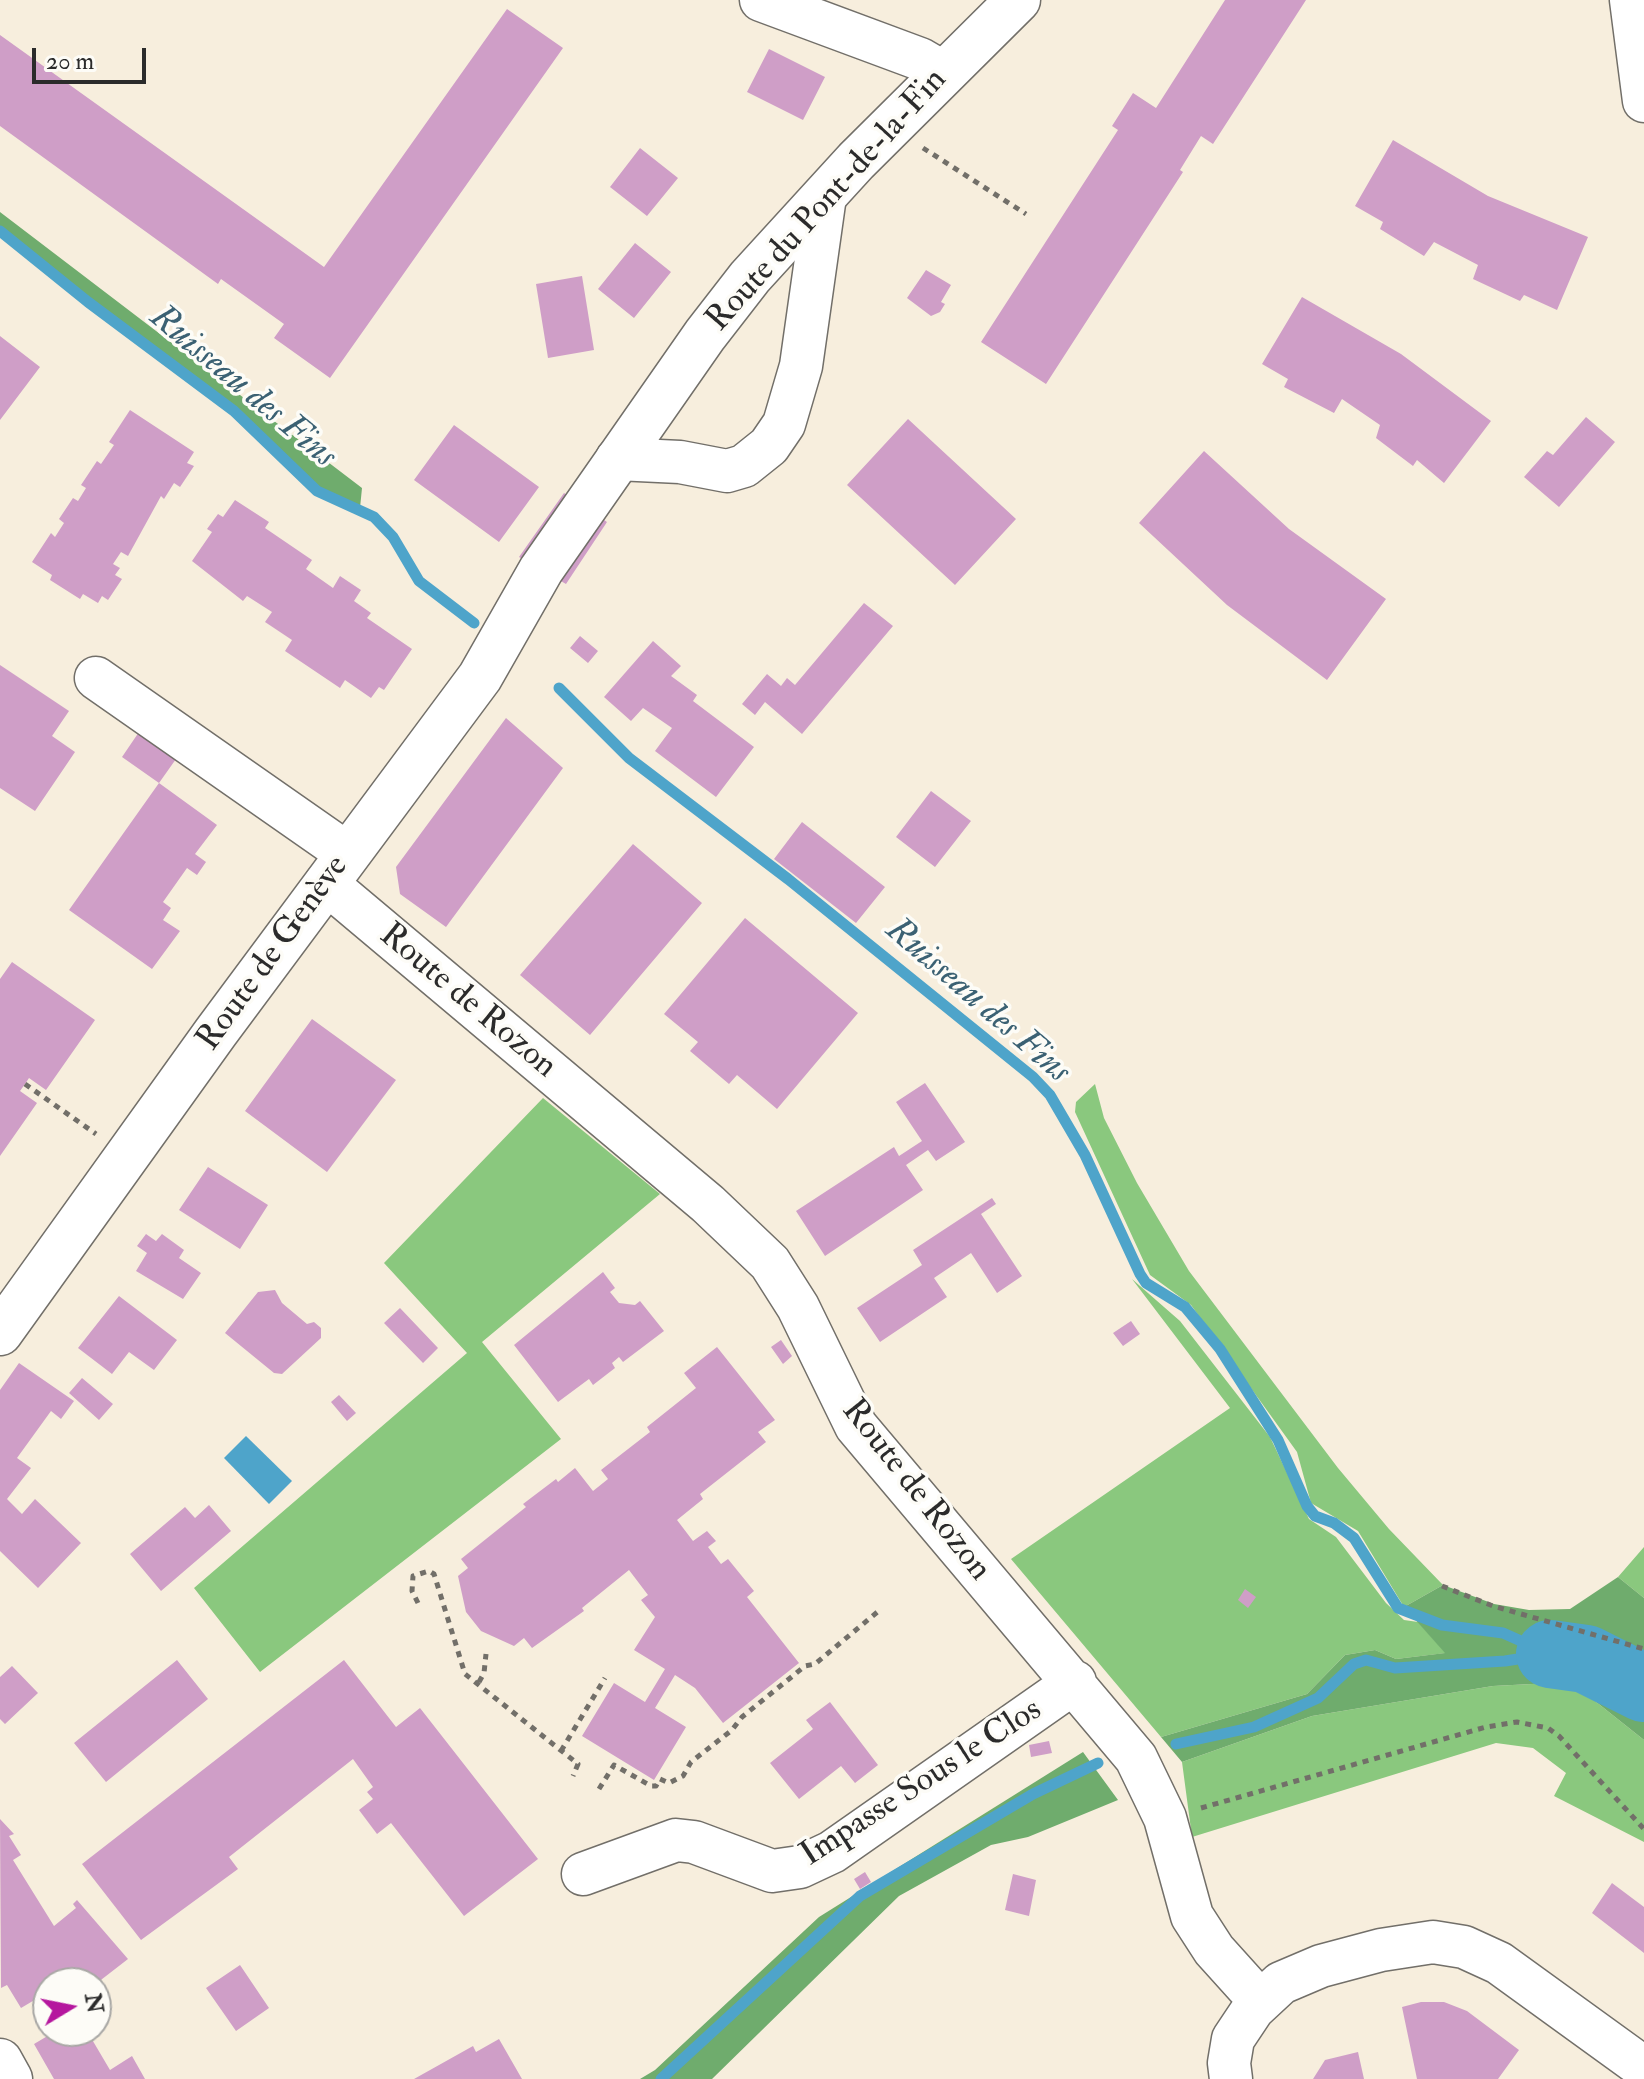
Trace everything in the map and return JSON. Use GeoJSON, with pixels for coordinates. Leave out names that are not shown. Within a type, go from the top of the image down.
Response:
{"type":"FeatureCollection","features":[{"type":"Feature","properties":{"kind":"main road","name":"Route du Pont-de-la-Fin"},"geometry":{"type":"LineString","coordinates":[[541,570],[617,459],[750,277],[944,73],[1018,0]]}},
{"type":"Feature","properties":{"kind":"main road","name":"Route de Genève"},"geometry":{"type":"LineString","coordinates":[[0,1333],[480,677],[541,570]]}},
{"type":"Feature","properties":{"kind":"main road"},"geometry":{"type":"LineString","coordinates":[[0,2061],[10,2079]]}},
{"type":"Feature","properties":{"kind":"street"},"geometry":{"type":"LineString","coordinates":[[761,0],[920,59],[944,73]]}},
{"type":"Feature","properties":{"kind":"street"},"geometry":{"type":"LineString","coordinates":[[1631,0],[1644,101]]}},
{"type":"Feature","properties":{"kind":"street"},"geometry":{"type":"LineString","coordinates":[[617,459],[680,462],[727,471],[744,466],[769,446],[784,424],[801,366],[825,196]]}},
{"type":"Feature","properties":{"kind":"street","name":"Route de Rozon"},"geometry":{"type":"LineString","coordinates":[[96,678],[337,869],[770,1263],[798,1307],[856,1426],[1136,1758],[1165,1818],[1192,1916],[1214,1950],[1260,2001]]}},
{"type":"Feature","properties":{"kind":"street","name":"Impasse Sous le Clos"},"geometry":{"type":"LineString","coordinates":[[583,1874],[676,1840],[694,1842],[772,1871],[800,1867],[832,1852],[1075,1682]]}},
{"type":"Feature","properties":{"kind":"street"},"geometry":{"type":"LineString","coordinates":[[1231,2079],[1229,2063],[1233,2039],[1260,2001],[1292,1977],[1321,1966],[1418,1943],[1464,1947],[1499,1963],[1644,2068]]}},
{"type":"Feature","properties":{"kind":"path"},"geometry":{"type":"LineString","coordinates":[[924,151],[1026,214]]}},
{"type":"Feature","properties":{"kind":"path"},"geometry":{"type":"LineString","coordinates":[[25,1084],[128,1156]]}},
{"type":"Feature","properties":{"kind":"path"},"geometry":{"type":"LineString","coordinates":[[418,1603],[412,1591],[413,1576],[429,1571],[434,1574],[465,1674],[479,1682],[578,1764],[573,1776]]}},
{"type":"Feature","properties":{"kind":"path"},"geometry":{"type":"LineString","coordinates":[[1442,1586],[1493,1606],[1644,1649]]}},
{"type":"Feature","properties":{"kind":"path"},"geometry":{"type":"LineString","coordinates":[[599,1789],[614,1765],[651,1786],[656,1786],[660,1779],[669,1783],[683,1776],[691,1762],[732,1730],[742,1717],[805,1666],[815,1664],[881,1609]]}},
{"type":"Feature","properties":{"kind":"path"},"geometry":{"type":"LineString","coordinates":[[479,1682],[484,1673],[486,1654]]}},
{"type":"Feature","properties":{"kind":"path"},"geometry":{"type":"LineString","coordinates":[[561,1751],[605,1678]]}},
{"type":"Feature","properties":{"kind":"path"},"geometry":{"type":"LineString","coordinates":[[1165,1818],[1486,1727],[1517,1722],[1548,1728],[1559,1736],[1644,1829]]}},
{"type":"Feature","properties":{"kind":"green space"},"geometry":{"type":"Polygon","coordinates":[[[0,212],[362,488],[360,508],[317,491],[234,411],[88,302],[0,231],[0,212]]]}},
{"type":"Feature","properties":{"kind":"green space"},"geometry":{"type":"Polygon","coordinates":[[[1095,1084],[1104,1118],[1137,1183],[1189,1271],[1338,1468],[1389,1529],[1443,1585],[1404,1607],[1358,1531],[1311,1503],[1297,1452],[1191,1305],[1150,1275],[1075,1112],[1076,1102],[1095,1084]]]}},
{"type":"Feature","properties":{"kind":"green space"},"geometry":{"type":"Polygon","coordinates":[[[543,1098],[660,1194],[482,1342],[561,1439],[260,1672],[194,1588],[467,1353],[384,1263],[543,1098]]]}},
{"type":"Feature","properties":{"kind":"green space"},"geometry":{"type":"Polygon","coordinates":[[[1132,1279],[1180,1321],[1270,1437],[1309,1519],[1336,1537],[1386,1603],[1404,1620],[1418,1622],[1446,1653],[1396,1659],[1375,1650],[1345,1655],[1307,1694],[1161,1737],[1011,1559],[1230,1408],[1132,1279]]]}},
{"type":"Feature","properties":{"kind":"green space"},"geometry":{"type":"Polygon","coordinates":[[[1644,1547],[1644,1598],[1618,1577],[1644,1547]]]}},
{"type":"Feature","properties":{"kind":"green space"},"geometry":{"type":"Polygon","coordinates":[[[1618,1577],[1644,1598],[1644,1740],[1571,1682],[1493,1686],[1312,1716],[1182,1762],[1161,1737],[1307,1694],[1345,1655],[1375,1650],[1396,1659],[1445,1653],[1404,1607],[1443,1585],[1494,1604],[1529,1610],[1570,1609],[1618,1577]]]}},
{"type":"Feature","properties":{"kind":"green space"},"geometry":{"type":"Polygon","coordinates":[[[1571,1682],[1644,1740],[1644,1842],[1554,1796],[1566,1773],[1533,1748],[1496,1743],[1192,1837],[1182,1762],[1312,1716],[1493,1686],[1571,1682]]]}},
{"type":"Feature","properties":{"kind":"green space"},"geometry":{"type":"Polygon","coordinates":[[[1083,1752],[1118,1800],[1028,1837],[991,1845],[899,1896],[712,2079],[640,2079],[655,2070],[819,1917],[1083,1752]]]}},
{"type":"Feature","properties":{"kind":"water"},"geometry":{"type":"Polygon","coordinates":[[[246,1436],[292,1481],[269,1504],[224,1458],[246,1436]]]}},
{"type":"Feature","properties":{"kind":"building"},"geometry":{"type":"Polygon","coordinates":[[[1225,0],[1306,0],[1213,144],[1201,136],[1180,170],[1183,172],[1046,384],[981,342],[1118,130],[1112,126],[1133,93],[1156,108],[1225,0]]]}},
{"type":"Feature","properties":{"kind":"building"},"geometry":{"type":"Polygon","coordinates":[[[507,9],[563,48],[330,378],[274,338],[284,324],[221,279],[218,284],[0,126],[0,35],[324,267],[507,9]]]}},
{"type":"Feature","properties":{"kind":"building"},"geometry":{"type":"Polygon","coordinates":[[[769,49],[825,77],[803,120],[747,92],[769,49]]]}},
{"type":"Feature","properties":{"kind":"building"},"geometry":{"type":"Polygon","coordinates":[[[1393,140],[1488,196],[1588,237],[1557,310],[1524,295],[1520,301],[1473,279],[1478,265],[1434,242],[1424,256],[1380,229],[1383,222],[1355,206],[1393,140]]]}},
{"type":"Feature","properties":{"kind":"building"},"geometry":{"type":"Polygon","coordinates":[[[640,148],[678,178],[647,216],[610,187],[640,148]]]}},
{"type":"Feature","properties":{"kind":"building"},"geometry":{"type":"Polygon","coordinates":[[[635,243],[671,272],[634,318],[598,289],[635,243]]]}},
{"type":"Feature","properties":{"kind":"building"},"geometry":{"type":"Polygon","coordinates":[[[926,270],[951,285],[941,302],[945,304],[940,312],[931,316],[907,298],[926,270]]]}},
{"type":"Feature","properties":{"kind":"building"},"geometry":{"type":"Polygon","coordinates":[[[582,276],[594,350],[548,358],[536,284],[582,276]]]}},
{"type":"Feature","properties":{"kind":"building"},"geometry":{"type":"Polygon","coordinates":[[[1302,297],[1401,354],[1491,421],[1444,483],[1417,460],[1413,466],[1376,438],[1380,425],[1342,399],[1334,413],[1284,387],[1288,379],[1262,364],[1302,297]]]}},
{"type":"Feature","properties":{"kind":"building"},"geometry":{"type":"Polygon","coordinates":[[[0,336],[40,367],[0,420],[0,336]]]}},
{"type":"Feature","properties":{"kind":"building"},"geometry":{"type":"Polygon","coordinates":[[[130,410],[194,452],[187,463],[194,466],[180,487],[174,483],[164,499],[161,496],[128,556],[121,552],[113,564],[120,568],[115,575],[122,579],[108,600],[102,596],[98,603],[83,594],[80,599],[50,580],[52,575],[32,562],[51,533],[55,537],[64,523],[59,519],[73,498],[78,501],[86,488],[81,485],[97,461],[101,464],[114,445],[109,442],[130,410]]]}},
{"type":"Feature","properties":{"kind":"building"},"geometry":{"type":"Polygon","coordinates":[[[1586,417],[1615,442],[1559,507],[1524,477],[1547,451],[1553,455],[1586,417]]]}},
{"type":"Feature","properties":{"kind":"building"},"geometry":{"type":"Polygon","coordinates":[[[908,419],[1016,519],[955,585],[847,485],[908,419]]]}},
{"type":"Feature","properties":{"kind":"building"},"geometry":{"type":"Polygon","coordinates":[[[454,425],[539,487],[499,542],[414,480],[454,425]]]}},
{"type":"Feature","properties":{"kind":"building"},"geometry":{"type":"Polygon","coordinates":[[[1204,451],[1289,529],[1386,599],[1327,680],[1227,605],[1139,523],[1204,451]]]}},
{"type":"Feature","properties":{"kind":"building"},"geometry":{"type":"Polygon","coordinates":[[[564,493],[607,522],[566,584],[519,557],[564,493]]]}},
{"type":"Feature","properties":{"kind":"building"},"geometry":{"type":"Polygon","coordinates":[[[235,500],[269,522],[265,528],[312,560],[306,569],[333,588],[340,576],[361,590],[354,601],[371,613],[367,618],[412,649],[384,690],[379,687],[371,698],[345,680],[340,688],[285,651],[292,640],[265,622],[272,612],[247,596],[243,601],[192,561],[212,532],[207,529],[218,514],[223,517],[235,500]]]}},
{"type":"Feature","properties":{"kind":"building"},"geometry":{"type":"Polygon","coordinates":[[[864,603],[893,626],[802,734],[765,702],[755,715],[742,704],[767,674],[781,686],[787,678],[795,685],[864,603]]]}},
{"type":"Feature","properties":{"kind":"building"},"geometry":{"type":"Polygon","coordinates":[[[580,636],[598,651],[588,663],[570,648],[580,636]]]}},
{"type":"Feature","properties":{"kind":"building"},"geometry":{"type":"Polygon","coordinates":[[[653,641],[681,666],[671,676],[697,695],[693,701],[754,747],[716,797],[655,751],[672,728],[643,708],[631,721],[604,697],[653,641]]]}},
{"type":"Feature","properties":{"kind":"building"},"geometry":{"type":"Polygon","coordinates":[[[0,665],[69,711],[52,736],[75,752],[35,811],[0,788],[0,665]]]}},
{"type":"Feature","properties":{"kind":"building"},"geometry":{"type":"Polygon","coordinates":[[[506,718],[563,768],[446,927],[400,894],[396,867],[506,718]]]}},
{"type":"Feature","properties":{"kind":"building"},"geometry":{"type":"Polygon","coordinates":[[[139,732],[176,759],[159,783],[122,757],[139,732]]]}},
{"type":"Feature","properties":{"kind":"building"},"geometry":{"type":"Polygon","coordinates":[[[159,783],[217,825],[195,854],[206,862],[197,875],[187,868],[163,902],[171,908],[163,920],[180,931],[152,969],[69,910],[159,783]]]}},
{"type":"Feature","properties":{"kind":"building"},"geometry":{"type":"Polygon","coordinates":[[[931,791],[971,821],[935,867],[896,837],[931,791]]]}},
{"type":"Feature","properties":{"kind":"building"},"geometry":{"type":"Polygon","coordinates":[[[802,822],[885,887],[856,923],[774,859],[802,822]]]}},
{"type":"Feature","properties":{"kind":"building"},"geometry":{"type":"Polygon","coordinates":[[[633,844],[702,903],[590,1035],[520,975],[633,844]]]}},
{"type":"Feature","properties":{"kind":"building"},"geometry":{"type":"Polygon","coordinates":[[[745,918],[858,1013],[777,1109],[737,1075],[729,1084],[690,1051],[698,1042],[664,1014],[745,918]]]}},
{"type":"Feature","properties":{"kind":"building"},"geometry":{"type":"Polygon","coordinates":[[[12,962],[95,1020],[46,1090],[29,1078],[20,1091],[37,1103],[0,1156],[0,979],[12,962]]]}},
{"type":"Feature","properties":{"kind":"building"},"geometry":{"type":"Polygon","coordinates":[[[312,1019],[396,1080],[327,1172],[245,1111],[312,1019]]]}},
{"type":"Feature","properties":{"kind":"building"},"geometry":{"type":"Polygon","coordinates":[[[925,1083],[965,1142],[936,1161],[928,1150],[906,1165],[923,1190],[825,1256],[796,1211],[894,1147],[899,1156],[922,1141],[896,1102],[925,1083]]]}},
{"type":"Feature","properties":{"kind":"building"},"geometry":{"type":"Polygon","coordinates":[[[208,1167],[268,1205],[240,1249],[179,1210],[208,1167]]]}},
{"type":"Feature","properties":{"kind":"building"},"geometry":{"type":"Polygon","coordinates":[[[992,1198],[996,1204],[981,1214],[1022,1276],[997,1293],[971,1253],[934,1278],[947,1297],[880,1342],[857,1308],[922,1265],[913,1250],[992,1198]]]}},
{"type":"Feature","properties":{"kind":"building"},"geometry":{"type":"Polygon","coordinates":[[[146,1234],[156,1241],[162,1234],[184,1250],[179,1258],[201,1273],[183,1299],[136,1271],[147,1253],[137,1246],[146,1234]]]}},
{"type":"Feature","properties":{"kind":"building"},"geometry":{"type":"Polygon","coordinates":[[[603,1272],[615,1288],[610,1292],[619,1303],[635,1305],[640,1301],[664,1331],[623,1362],[619,1357],[612,1363],[615,1368],[593,1385],[589,1379],[558,1402],[514,1345],[603,1272]]]}},
{"type":"Feature","properties":{"kind":"building"},"geometry":{"type":"Polygon","coordinates":[[[275,1290],[282,1303],[307,1324],[314,1322],[321,1328],[321,1338],[282,1374],[274,1373],[225,1333],[258,1292],[275,1290]]]}},
{"type":"Feature","properties":{"kind":"building"},"geometry":{"type":"Polygon","coordinates":[[[119,1296],[177,1340],[154,1370],[129,1352],[112,1374],[78,1348],[119,1296]]]}},
{"type":"Feature","properties":{"kind":"building"},"geometry":{"type":"Polygon","coordinates":[[[400,1308],[438,1348],[423,1363],[384,1323],[400,1308]]]}},
{"type":"Feature","properties":{"kind":"building"},"geometry":{"type":"Polygon","coordinates":[[[1131,1321],[1140,1334],[1123,1346],[1113,1333],[1131,1321]]]}},
{"type":"Feature","properties":{"kind":"building"},"geometry":{"type":"Polygon","coordinates":[[[781,1340],[792,1356],[783,1364],[771,1347],[781,1340]]]}},
{"type":"Feature","properties":{"kind":"building"},"geometry":{"type":"Polygon","coordinates":[[[717,1347],[775,1420],[758,1432],[766,1442],[700,1494],[703,1499],[677,1520],[693,1541],[707,1531],[716,1541],[708,1547],[721,1564],[728,1559],[754,1591],[747,1597],[799,1663],[723,1723],[695,1688],[675,1675],[655,1708],[686,1727],[654,1780],[582,1736],[614,1683],[645,1702],[665,1669],[634,1650],[655,1617],[641,1600],[648,1595],[629,1570],[582,1608],[584,1611],[532,1648],[524,1638],[514,1646],[481,1631],[466,1612],[458,1576],[468,1568],[461,1559],[556,1479],[558,1482],[575,1468],[593,1491],[608,1479],[601,1470],[650,1432],[647,1427],[696,1388],[684,1373],[717,1347]]]}},
{"type":"Feature","properties":{"kind":"building"},"geometry":{"type":"Polygon","coordinates":[[[19,1363],[74,1401],[61,1419],[51,1411],[17,1458],[31,1468],[7,1499],[22,1514],[35,1499],[81,1543],[38,1588],[0,1551],[0,1390],[19,1363]]]}},
{"type":"Feature","properties":{"kind":"building"},"geometry":{"type":"Polygon","coordinates":[[[82,1378],[113,1404],[99,1420],[69,1393],[82,1378]]]}},
{"type":"Feature","properties":{"kind":"building"},"geometry":{"type":"Polygon","coordinates":[[[339,1395],[356,1413],[347,1421],[331,1402],[339,1395]]]}},
{"type":"Feature","properties":{"kind":"building"},"geometry":{"type":"Polygon","coordinates":[[[209,1505],[231,1531],[161,1591],[130,1554],[185,1507],[195,1518],[209,1505]]]}},
{"type":"Feature","properties":{"kind":"building"},"geometry":{"type":"Polygon","coordinates":[[[1245,1589],[1256,1597],[1248,1608],[1238,1600],[1245,1589]]]}},
{"type":"Feature","properties":{"kind":"building"},"geometry":{"type":"Polygon","coordinates":[[[177,1660],[208,1699],[106,1782],[74,1743],[177,1660]]]}},
{"type":"Feature","properties":{"kind":"building"},"geometry":{"type":"Polygon","coordinates":[[[344,1660],[396,1727],[420,1708],[538,1859],[464,1916],[391,1823],[377,1834],[359,1810],[373,1799],[367,1792],[373,1787],[353,1759],[229,1857],[238,1869],[141,1940],[82,1864],[344,1660]]]}},
{"type":"Feature","properties":{"kind":"building"},"geometry":{"type":"Polygon","coordinates":[[[12,1666],[38,1693],[5,1724],[0,1719],[0,1677],[12,1666]]]}},
{"type":"Feature","properties":{"kind":"building"},"geometry":{"type":"Polygon","coordinates":[[[830,1702],[878,1765],[855,1783],[841,1766],[799,1799],[770,1763],[813,1729],[806,1720],[830,1702]]]}},
{"type":"Feature","properties":{"kind":"building"},"geometry":{"type":"Polygon","coordinates":[[[1049,1741],[1052,1753],[1031,1757],[1029,1745],[1049,1741]]]}},
{"type":"Feature","properties":{"kind":"building"},"geometry":{"type":"Polygon","coordinates":[[[0,1819],[14,1834],[9,1836],[21,1855],[13,1860],[54,1926],[76,1908],[73,1904],[77,1900],[128,1959],[112,1971],[112,1967],[32,1967],[32,2001],[21,2008],[7,1985],[1,1988],[0,1819]]]}},
{"type":"Feature","properties":{"kind":"building"},"geometry":{"type":"Polygon","coordinates":[[[865,1872],[871,1882],[860,1889],[854,1879],[865,1872]]]}},
{"type":"Feature","properties":{"kind":"building"},"geometry":{"type":"Polygon","coordinates":[[[1013,1874],[1036,1880],[1029,1916],[1005,1910],[1013,1874]]]}},
{"type":"Feature","properties":{"kind":"building"},"geometry":{"type":"Polygon","coordinates":[[[1612,1883],[1644,1907],[1644,1953],[1592,1913],[1612,1883]]]}},
{"type":"Feature","properties":{"kind":"building"},"geometry":{"type":"Polygon","coordinates":[[[240,1965],[269,2008],[236,2031],[206,1988],[240,1965]]]}},
{"type":"Feature","properties":{"kind":"building"},"geometry":{"type":"Polygon","coordinates":[[[1421,2002],[1444,2002],[1467,2011],[1519,2050],[1498,2079],[1417,2079],[1402,2007],[1421,2002]]]}},
{"type":"Feature","properties":{"kind":"building"},"geometry":{"type":"Polygon","coordinates":[[[499,2039],[522,2079],[414,2079],[473,2046],[476,2052],[499,2039]]]}},
{"type":"Feature","properties":{"kind":"building"},"geometry":{"type":"Polygon","coordinates":[[[36,2047],[96,2047],[110,2070],[132,2056],[145,2079],[54,2079],[36,2047]]]}},
{"type":"Feature","properties":{"kind":"building"},"geometry":{"type":"Polygon","coordinates":[[[1358,2052],[1364,2079],[1313,2079],[1325,2060],[1358,2052]]]}},
{"type":"Feature","properties":{"kind":"waterway","name":"Ruisseau des Fins"},"geometry":{"type":"LineString","coordinates":[[0,231],[88,302],[234,411],[317,491],[374,517],[393,537],[419,581],[474,623]]}},
{"type":"Feature","properties":{"kind":"waterway","name":"Ruisseau des Fins"},"geometry":{"type":"LineString","coordinates":[[559,688],[629,758],[788,879],[1033,1077],[1050,1095],[1085,1155],[1146,1283],[1185,1307],[1220,1349],[1278,1440],[1307,1506],[1315,1516],[1334,1523],[1354,1538],[1398,1608],[1442,1625],[1503,1633],[1550,1654]]}},
{"type":"Feature","properties":{"kind":"waterway"},"geometry":{"type":"LineString","coordinates":[[1176,1744],[1254,1727],[1318,1698],[1354,1664],[1366,1660],[1395,1668],[1505,1661],[1550,1654]]}},
{"type":"Feature","properties":{"kind":"waterway"},"geometry":{"type":"LineString","coordinates":[[1550,1654],[1586,1659],[1644,1688]]}},
{"type":"Feature","properties":{"kind":"waterway"},"geometry":{"type":"LineString","coordinates":[[661,2079],[860,1896],[1033,1794],[1098,1763]]}}]}
